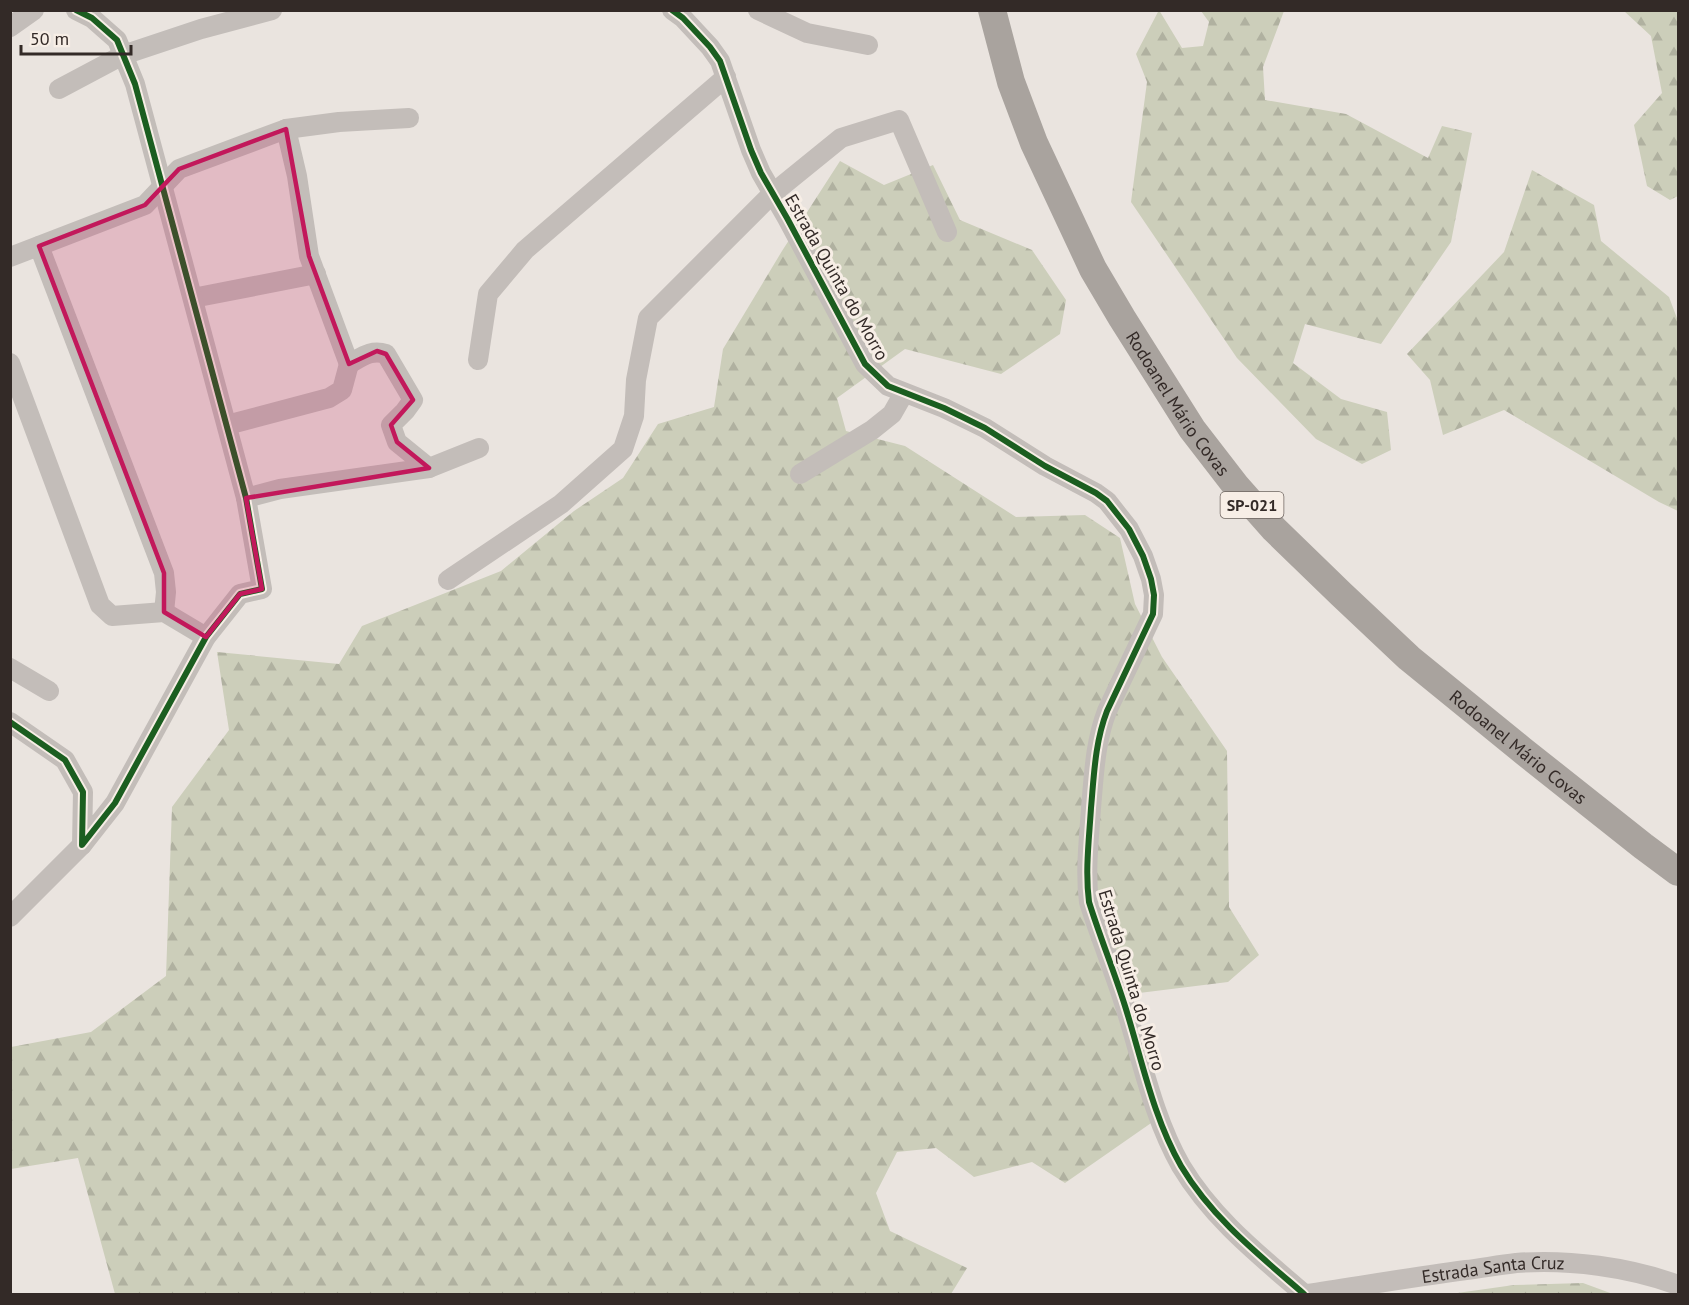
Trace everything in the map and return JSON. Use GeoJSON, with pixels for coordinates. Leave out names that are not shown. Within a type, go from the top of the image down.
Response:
{"type":"FeatureCollection","features":[{"type":"Feature","properties":{"kind":"highway","name":"Rodoanel Mário Covas"},"geometry":{"type":"LineString","coordinates":[[992,10],[1011,82],[1034,143],[1093,269],[1192,429],[1236,486],[1274,529],[1409,658],[1531,758],[1678,872]]}},
{"type":"Feature","properties":{"kind":"street"},"geometry":{"type":"LineString","coordinates":[[10,27],[34,10]]}},
{"type":"Feature","properties":{"kind":"street"},"geometry":{"type":"LineString","coordinates":[[10,917],[82,845],[116,804],[206,637],[240,594],[262,589],[246,498],[135,84],[117,40],[92,18],[76,10]]}},
{"type":"Feature","properties":{"kind":"street"},"geometry":{"type":"LineString","coordinates":[[59,89],[123,54],[201,29],[272,10]]}},
{"type":"Feature","properties":{"kind":"street","name":"Estrada Quinta do Morro"},"geometry":{"type":"LineString","coordinates":[[672,10],[683,18],[720,61],[751,150],[772,194],[865,364],[888,386],[966,418],[1096,493],[1107,501],[1129,528],[1143,556],[1154,595],[1153,614],[1101,725],[1087,862],[1089,902],[1124,1003],[1161,1123],[1183,1168],[1223,1222],[1306,1294]]}},
{"type":"Feature","properties":{"kind":"street"},"geometry":{"type":"LineString","coordinates":[[758,10],[807,33],[868,45]]}},
{"type":"Feature","properties":{"kind":"street"},"geometry":{"type":"LineString","coordinates":[[478,360],[488,294],[525,250],[726,77]]}},
{"type":"Feature","properties":{"kind":"street"},"geometry":{"type":"LineString","coordinates":[[10,256],[145,205],[179,169],[286,129],[339,122],[409,118]]}},
{"type":"Feature","properties":{"kind":"street"},"geometry":{"type":"LineString","coordinates":[[448,580],[561,504],[623,449],[634,416],[636,380],[648,318],[772,194],[841,138],[899,120],[947,232]]}},
{"type":"Feature","properties":{"kind":"street"},"geometry":{"type":"LineString","coordinates":[[227,425],[329,399],[342,390],[350,364],[309,256],[297,176],[286,129]]}},
{"type":"Feature","properties":{"kind":"street"},"geometry":{"type":"LineString","coordinates":[[39,246],[164,573],[166,592],[164,612]]}},
{"type":"Feature","properties":{"kind":"street"},"geometry":{"type":"LineString","coordinates":[[193,298],[316,274]]}},
{"type":"Feature","properties":{"kind":"street"},"geometry":{"type":"LineString","coordinates":[[350,364],[377,351],[386,354],[413,400],[391,424],[397,442],[429,468]]}},
{"type":"Feature","properties":{"kind":"street"},"geometry":{"type":"LineString","coordinates":[[10,363],[100,605],[112,616],[164,612],[206,637]]}},
{"type":"Feature","properties":{"kind":"street"},"geometry":{"type":"LineString","coordinates":[[800,474],[872,430],[892,414],[904,393]]}},
{"type":"Feature","properties":{"kind":"street"},"geometry":{"type":"LineString","coordinates":[[246,498],[280,489],[429,468],[479,448]]}},
{"type":"Feature","properties":{"kind":"street"},"geometry":{"type":"LineString","coordinates":[[10,668],[49,691]]}},
{"type":"Feature","properties":{"kind":"street"},"geometry":{"type":"LineString","coordinates":[[10,722],[65,760],[83,792],[82,845]]}},
{"type":"Feature","properties":{"kind":"street","name":"Estrada Santa Cruz"},"geometry":{"type":"LineString","coordinates":[[1306,1294],[1517,1263],[1562,1263],[1608,1268],[1651,1275],[1678,1285]]}},
{"type":"Feature","properties":{"kind":"highlighted area"},"geometry":{"type":"Polygon","coordinates":[[[286,129],[309,256],[349,364],[377,351],[386,354],[413,400],[391,425],[397,442],[429,468],[246,498],[262,589],[240,594],[206,637],[164,612],[164,573],[39,246],[145,205],[179,169],[286,129]]]}},
{"type":"Feature","properties":{"kind":"green space"},"geometry":{"type":"Polygon","coordinates":[[[1159,10],[1182,48],[1203,46],[1209,22],[1201,11],[1284,11],[1263,67],[1265,100],[1346,114],[1428,158],[1442,126],[1472,133],[1451,242],[1381,344],[1305,324],[1293,363],[1341,399],[1387,412],[1391,450],[1362,464],[1316,439],[1237,358],[1131,202],[1147,82],[1136,54],[1159,10]]]}},
{"type":"Feature","properties":{"kind":"green space"},"geometry":{"type":"Polygon","coordinates":[[[1624,11],[1678,11],[1678,196],[1670,200],[1647,186],[1634,125],[1662,93],[1651,36],[1624,11]]]}},
{"type":"Feature","properties":{"kind":"green space"},"geometry":{"type":"Polygon","coordinates":[[[840,161],[884,185],[933,165],[960,220],[1032,250],[1066,300],[1060,334],[1001,374],[905,349],[837,398],[846,431],[905,446],[1016,517],[1085,515],[1120,538],[1135,604],[1162,657],[1227,751],[1229,907],[1259,955],[1228,982],[1115,996],[1154,1121],[1065,1183],[1032,1162],[974,1177],[936,1148],[897,1152],[876,1193],[890,1231],[967,1268],[951,1294],[115,1294],[78,1158],[11,1169],[11,1047],[91,1032],[166,976],[172,807],[229,730],[217,652],[339,664],[362,626],[501,571],[574,511],[623,478],[658,424],[714,407],[723,349],[840,161]]]}},
{"type":"Feature","properties":{"kind":"green space"},"geometry":{"type":"Polygon","coordinates":[[[1532,170],[1594,205],[1601,241],[1669,297],[1678,321],[1678,511],[1504,410],[1443,435],[1430,380],[1407,354],[1504,252],[1532,170]]]}},
{"type":"Feature","properties":{"kind":"green space"},"geometry":{"type":"Polygon","coordinates":[[[1583,1283],[1613,1294],[1450,1294],[1514,1285],[1583,1283]]]}},
{"type":"Feature","properties":{"kind":"cycle path"},"geometry":{"type":"LineString","coordinates":[[10,722],[65,760],[83,792],[82,845],[115,803],[206,637],[240,594],[262,589],[246,498],[135,84],[117,40],[92,18],[76,10]]}},
{"type":"Feature","properties":{"kind":"cycle path"},"geometry":{"type":"LineString","coordinates":[[672,10],[683,18],[720,61],[761,173],[865,364],[888,386],[944,408],[985,428],[1045,466],[1096,493],[1107,501],[1129,529],[1143,556],[1154,595],[1153,614],[1107,711],[1097,747],[1088,844],[1089,902],[1125,1006],[1155,1108],[1181,1166],[1193,1185],[1222,1219],[1253,1250],[1304,1294]]}}]}
